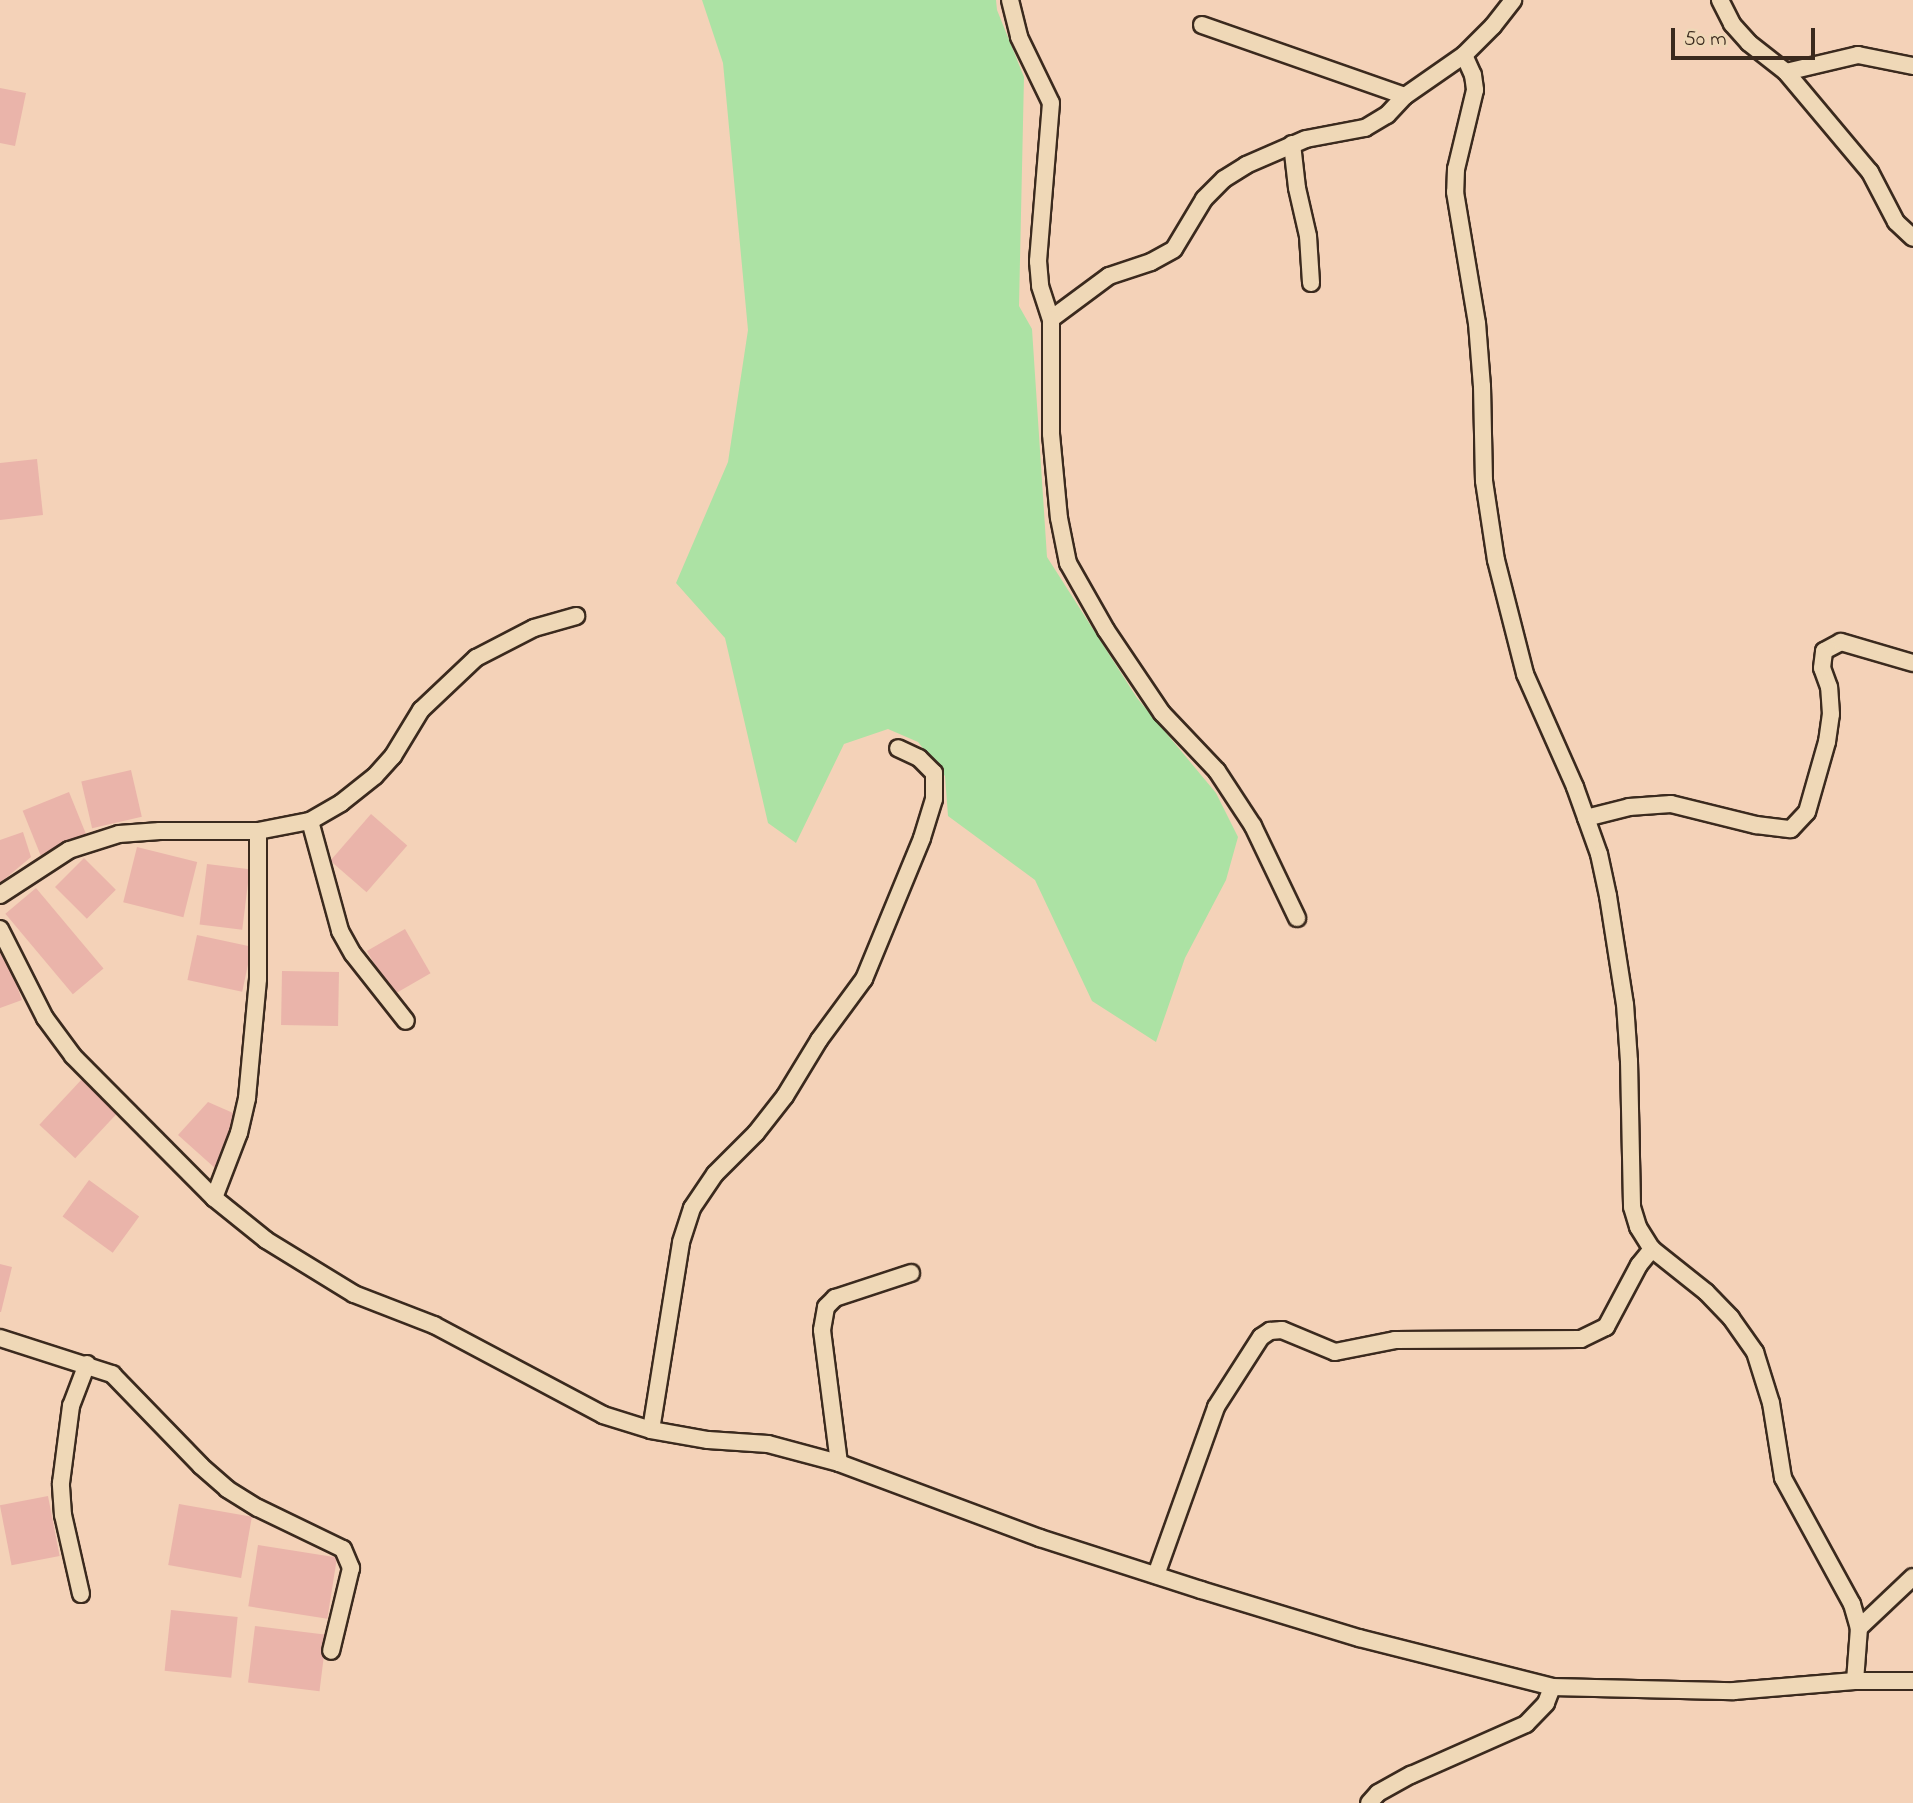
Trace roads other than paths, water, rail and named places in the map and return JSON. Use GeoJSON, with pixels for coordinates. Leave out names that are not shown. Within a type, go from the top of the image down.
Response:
{"type":"FeatureCollection","features":[{"type":"Feature","properties":{"kind":"street"},"geometry":{"type":"LineString","coordinates":[[1010,0],[1019,37],[1051,103],[1038,261],[1040,286],[1051,319],[1051,434],[1059,518],[1068,563],[1106,631],[1162,713],[1217,771],[1242,809],[1297,918]]}},
{"type":"Feature","properties":{"kind":"street"},"geometry":{"type":"LineString","coordinates":[[1051,319],[1109,276],[1152,262],[1174,249],[1212,190],[1246,165],[1292,144],[1365,128],[1387,115],[1405,96],[1464,55],[1493,26],[1513,0]]}},
{"type":"Feature","properties":{"kind":"street"},"geometry":{"type":"LineString","coordinates":[[1720,0],[1732,24],[1749,43],[1786,72],[1870,172],[1896,222],[1913,237]]}},
{"type":"Feature","properties":{"kind":"street"},"geometry":{"type":"LineString","coordinates":[[1202,25],[1405,96]]}},
{"type":"Feature","properties":{"kind":"street"},"geometry":{"type":"LineString","coordinates":[[1464,55],[1473,75],[1475,90],[1469,124],[1460,148],[1455,192],[1477,323],[1482,386],[1484,481],[1496,560],[1525,674],[1586,818],[1599,854],[1608,895],[1625,1004],[1632,1207],[1638,1227],[1653,1249],[1706,1292],[1731,1318],[1755,1352],[1771,1403],[1783,1478],[1852,1604],[1859,1629],[1855,1681]]}},
{"type":"Feature","properties":{"kind":"street"},"geometry":{"type":"LineString","coordinates":[[1786,72],[1858,55],[1913,66]]}},
{"type":"Feature","properties":{"kind":"street"},"geometry":{"type":"LineString","coordinates":[[1292,144],[1308,236],[1311,283]]}},
{"type":"Feature","properties":{"kind":"street"},"geometry":{"type":"LineString","coordinates":[[0,895],[69,850],[119,834],[160,831],[258,831],[310,821],[341,803],[375,776],[393,756],[421,710],[476,659],[534,628],[576,617]]}},
{"type":"Feature","properties":{"kind":"street"},"geometry":{"type":"LineString","coordinates":[[1586,818],[1629,807],[1671,804],[1705,810],[1756,825],[1791,829],[1807,812],[1827,742],[1831,714],[1829,687],[1822,668],[1824,651],[1841,642],[1913,663]]}},
{"type":"Feature","properties":{"kind":"street"},"geometry":{"type":"LineString","coordinates":[[651,1430],[681,1242],[692,1208],[715,1174],[756,1132],[785,1096],[819,1040],[864,979],[922,838],[934,799],[934,774],[919,758],[898,748]]}},
{"type":"Feature","properties":{"kind":"street"},"geometry":{"type":"LineString","coordinates":[[310,821],[340,930],[353,954],[406,1021]]}},
{"type":"Feature","properties":{"kind":"street"},"geometry":{"type":"LineString","coordinates":[[214,1198],[239,1133],[247,1098],[258,979],[258,831]]}},
{"type":"Feature","properties":{"kind":"street"},"geometry":{"type":"LineString","coordinates":[[0,929],[39,1007],[66,1047],[214,1198],[266,1240],[354,1294],[434,1325],[603,1415],[651,1430],[708,1440],[768,1444],[839,1463],[1041,1538],[1156,1575],[1359,1638],[1552,1687],[1734,1691],[1855,1681],[1913,1681]]}},
{"type":"Feature","properties":{"kind":"street"},"geometry":{"type":"LineString","coordinates":[[1156,1575],[1216,1407],[1261,1337],[1270,1331],[1282,1330],[1335,1352],[1395,1340],[1581,1339],[1606,1326],[1639,1265],[1653,1249]]}},
{"type":"Feature","properties":{"kind":"street"},"geometry":{"type":"LineString","coordinates":[[839,1463],[822,1330],[826,1307],[835,1298],[911,1273]]}},
{"type":"Feature","properties":{"kind":"street"},"geometry":{"type":"LineString","coordinates":[[0,1338],[112,1374],[131,1390],[201,1466],[227,1489],[258,1508],[343,1549],[351,1568],[331,1651]]}},
{"type":"Feature","properties":{"kind":"street"},"geometry":{"type":"LineString","coordinates":[[81,1594],[62,1515],[61,1483],[71,1406],[87,1364]]}},
{"type":"Feature","properties":{"kind":"street"},"geometry":{"type":"LineString","coordinates":[[1859,1629],[1913,1577]]}},
{"type":"Feature","properties":{"kind":"street"},"geometry":{"type":"LineString","coordinates":[[1369,1803],[1378,1793],[1411,1775],[1526,1724],[1546,1703],[1552,1687]]}}]}
